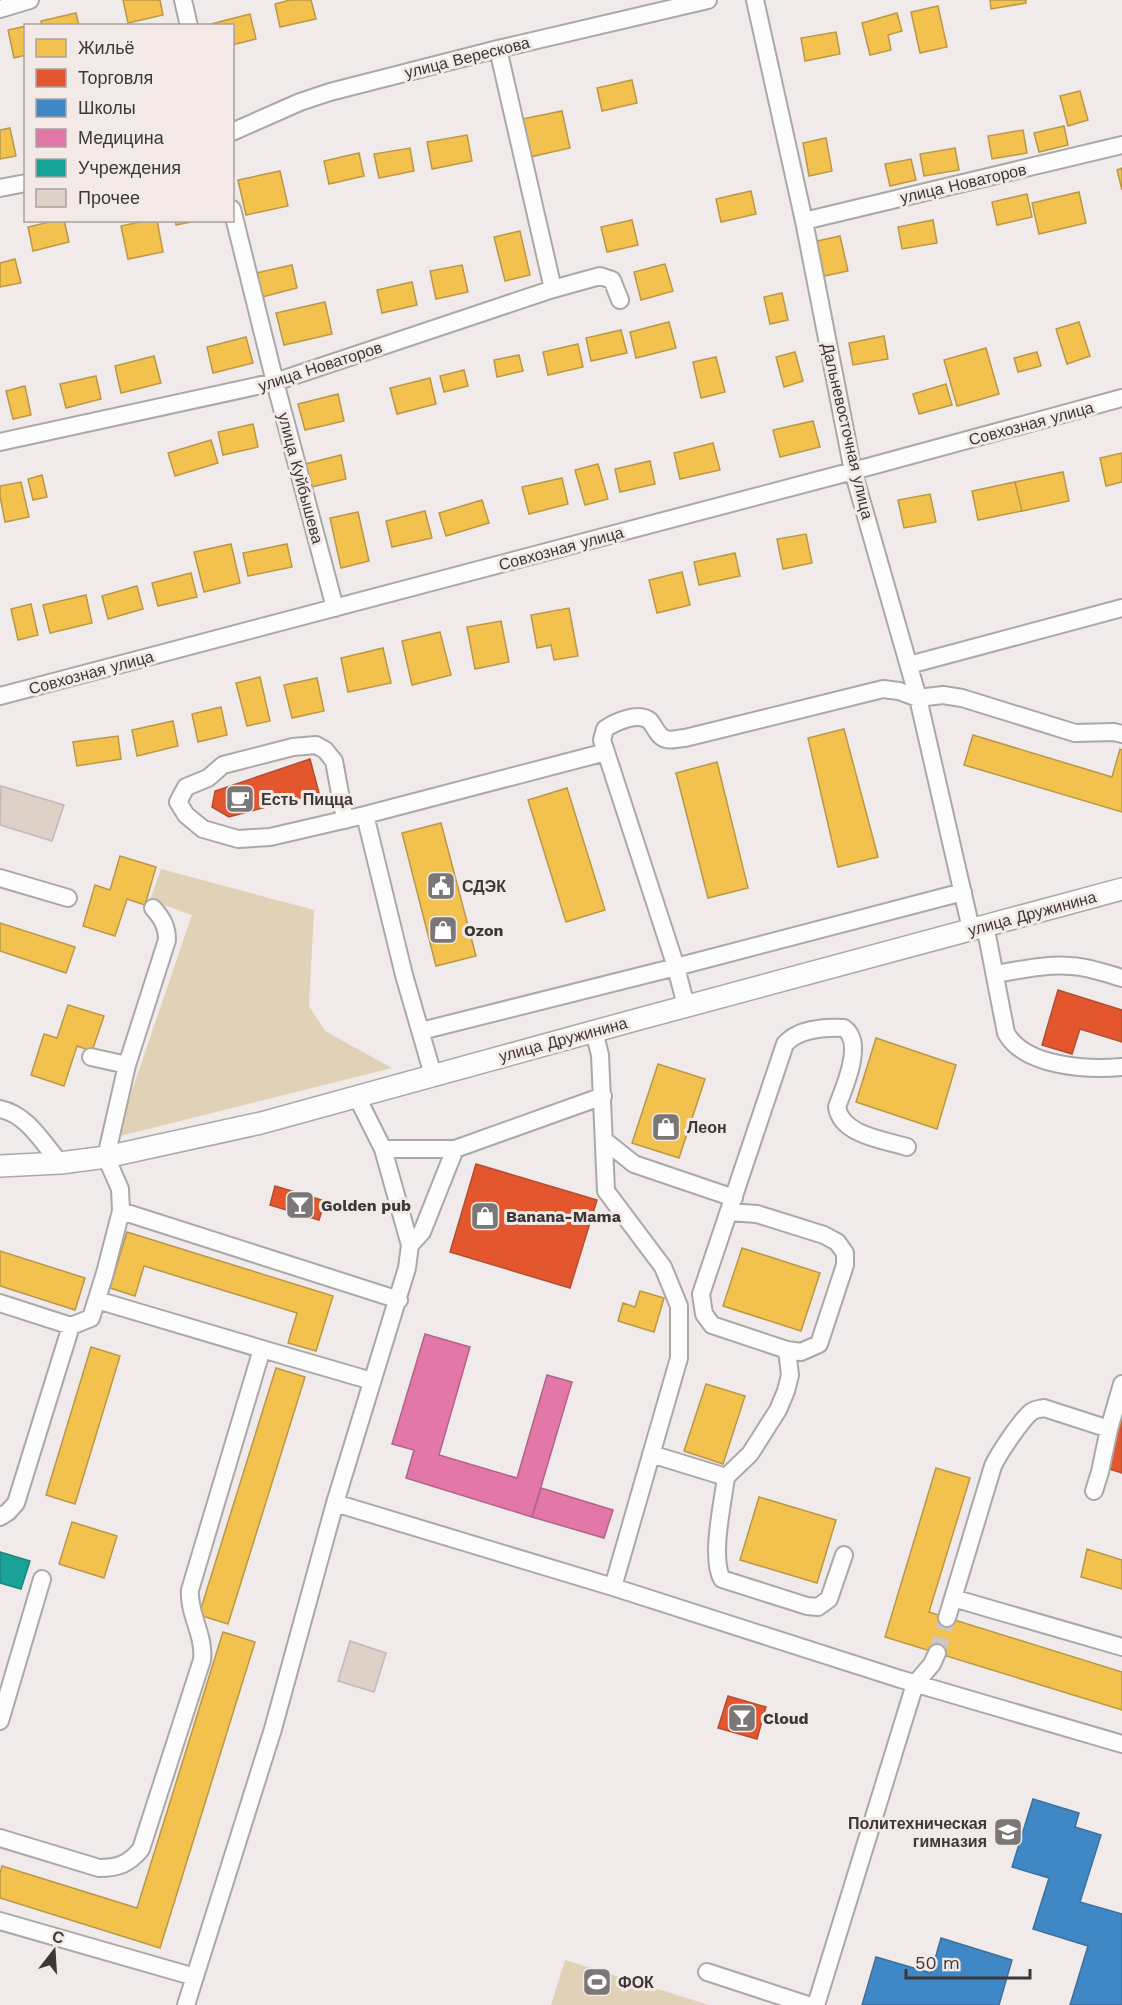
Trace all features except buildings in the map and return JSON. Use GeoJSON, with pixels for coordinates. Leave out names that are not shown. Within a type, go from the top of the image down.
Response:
{"type":"FeatureCollection","features":[{"type":"Feature","properties":{"kind":"main road","name":"улица Дружинина"},"geometry":{"type":"LineString","coordinates":[[0,1166],[106,1158],[261,1123],[1122,889]]}},
{"type":"Feature","properties":{"kind":"street"},"geometry":{"type":"LineString","coordinates":[[0,9],[30,0]]}},
{"type":"Feature","properties":{"kind":"street"},"geometry":{"type":"LineString","coordinates":[[183,0],[189,24]]}},
{"type":"Feature","properties":{"kind":"street","name":"улица Верескова"},"geometry":{"type":"LineString","coordinates":[[234,131],[300,102],[330,92],[498,49],[708,0]]}},
{"type":"Feature","properties":{"kind":"street","name":"Дальневосточная улица"},"geometry":{"type":"LineString","coordinates":[[755,0],[804,221],[853,471],[918,698],[963,892],[995,974],[1006,1034],[1012,1044],[1029,1054],[1069,1066],[1122,1067]]}},
{"type":"Feature","properties":{"kind":"street"},"geometry":{"type":"LineString","coordinates":[[498,49],[553,289]]}},
{"type":"Feature","properties":{"kind":"street","name":"улица Новаторов"},"geometry":{"type":"LineString","coordinates":[[804,221],[1122,145]]}},
{"type":"Feature","properties":{"kind":"street"},"geometry":{"type":"LineString","coordinates":[[0,188],[24,183]]}},
{"type":"Feature","properties":{"kind":"street","name":"улица Куйбышева"},"geometry":{"type":"LineString","coordinates":[[234,217],[335,608]]}},
{"type":"Feature","properties":{"kind":"street","name":"улица Новаторов"},"geometry":{"type":"LineString","coordinates":[[0,442],[275,382],[553,289],[600,276],[612,280],[620,300]]}},
{"type":"Feature","properties":{"kind":"street","name":"Совхозная улица"},"geometry":{"type":"LineString","coordinates":[[0,696],[1122,398]]}},
{"type":"Feature","properties":{"kind":"street"},"geometry":{"type":"LineString","coordinates":[[909,665],[1122,608]]}},
{"type":"Feature","properties":{"kind":"street"},"geometry":{"type":"LineString","coordinates":[[686,1006],[676,967],[602,740],[605,729],[613,723],[639,717],[646,718],[664,739],[685,738],[883,689],[899,691],[918,698],[943,695],[962,698],[1075,733],[1114,732],[1122,734]]}},
{"type":"Feature","properties":{"kind":"street"},"geometry":{"type":"LineString","coordinates":[[345,820],[334,761],[325,750],[315,745],[293,747],[223,765],[208,778],[186,787],[178,802],[186,815],[203,829],[238,839],[270,837],[345,820],[365,815],[606,753]]}},
{"type":"Feature","properties":{"kind":"street"},"geometry":{"type":"LineString","coordinates":[[365,815],[404,975],[433,1075]]}},
{"type":"Feature","properties":{"kind":"street"},"geometry":{"type":"LineString","coordinates":[[0,878],[68,898]]}},
{"type":"Feature","properties":{"kind":"street"},"geometry":{"type":"LineString","coordinates":[[421,1031],[963,892]]}},
{"type":"Feature","properties":{"kind":"street"},"geometry":{"type":"LineString","coordinates":[[0,1304],[71,1326],[91,1318],[121,1211],[120,1189],[106,1158],[127,1065],[167,940],[162,918],[153,908]]}},
{"type":"Feature","properties":{"kind":"street"},"geometry":{"type":"LineString","coordinates":[[995,974],[1052,966],[1071,966],[1094,969],[1122,978]]}},
{"type":"Feature","properties":{"kind":"street"},"geometry":{"type":"LineString","coordinates":[[604,1140],[634,1164],[731,1205],[824,1235],[837,1242],[845,1252],[845,1265],[819,1344],[801,1352],[787,1350],[712,1325],[705,1314],[701,1294],[731,1205],[785,1044],[790,1038],[798,1034],[832,1027],[844,1028],[854,1046],[853,1058],[837,1107],[838,1115],[847,1127],[907,1147]]}},
{"type":"Feature","properties":{"kind":"street"},"geometry":{"type":"LineString","coordinates":[[594,1031],[600,1055],[606,1191],[663,1267],[680,1306],[679,1358],[613,1587]]}},
{"type":"Feature","properties":{"kind":"street"},"geometry":{"type":"LineString","coordinates":[[91,1057],[127,1065]]}},
{"type":"Feature","properties":{"kind":"street"},"geometry":{"type":"LineString","coordinates":[[383,1149],[455,1149],[603,1096]]}},
{"type":"Feature","properties":{"kind":"street"},"geometry":{"type":"LineString","coordinates":[[186,2005],[273,1730],[335,1503],[407,1268],[410,1245],[383,1149],[357,1097]]}},
{"type":"Feature","properties":{"kind":"street"},"geometry":{"type":"LineString","coordinates":[[0,1109],[25,1120],[60,1163]]}},
{"type":"Feature","properties":{"kind":"street"},"geometry":{"type":"LineString","coordinates":[[410,1245],[422,1232],[455,1149]]}},
{"type":"Feature","properties":{"kind":"street"},"geometry":{"type":"LineString","coordinates":[[121,1211],[399,1300]]}},
{"type":"Feature","properties":{"kind":"street"},"geometry":{"type":"LineString","coordinates":[[97,1300],[372,1381]]}},
{"type":"Feature","properties":{"kind":"street"},"geometry":{"type":"LineString","coordinates":[[0,1517],[16,1503],[71,1326]]}},
{"type":"Feature","properties":{"kind":"street"},"geometry":{"type":"LineString","coordinates":[[0,1838],[99,1868],[123,1866],[134,1859],[141,1849],[202,1660],[202,1642],[189,1599],[190,1590],[262,1349]]}},
{"type":"Feature","properties":{"kind":"street"},"geometry":{"type":"LineString","coordinates":[[787,1350],[790,1375],[778,1410],[750,1454],[726,1477],[716,1556],[718,1571],[722,1579],[797,1603],[818,1607],[829,1599],[844,1555]]}},
{"type":"Feature","properties":{"kind":"street"},"geometry":{"type":"LineString","coordinates":[[1094,1491],[1122,1384]]}},
{"type":"Feature","properties":{"kind":"street"},"geometry":{"type":"LineString","coordinates":[[947,1618],[993,1466],[1030,1413],[1044,1408],[1109,1429]]}},
{"type":"Feature","properties":{"kind":"street"},"geometry":{"type":"LineString","coordinates":[[651,1454],[726,1477]]}},
{"type":"Feature","properties":{"kind":"street"},"geometry":{"type":"LineString","coordinates":[[335,1503],[613,1587],[915,1684],[1122,1744]]}},
{"type":"Feature","properties":{"kind":"street"},"geometry":{"type":"LineString","coordinates":[[0,1721],[42,1579]]}},
{"type":"Feature","properties":{"kind":"street"},"geometry":{"type":"LineString","coordinates":[[954,1598],[1122,1647]]}},
{"type":"Feature","properties":{"kind":"street"},"geometry":{"type":"LineString","coordinates":[[816,2005],[915,1684],[932,1664],[937,1653]]}},
{"type":"Feature","properties":{"kind":"street"},"geometry":{"type":"LineString","coordinates":[[0,1921],[195,1977]]}},
{"type":"Feature","properties":{"kind":"street"},"geometry":{"type":"LineString","coordinates":[[707,1972],[808,2005]]}},
{"type":"Feature","properties":{"kind":"shaded area"},"geometry":{"type":"Polygon","coordinates":[[[161,869],[314,910],[309,1006],[325,1031],[392,1068],[116,1137],[192,915],[150,900],[161,869]]]}},
{"type":"Feature","properties":{"kind":"shaded area","name":"ФОК"},"geometry":{"type":"Polygon","coordinates":[[[565,1960],[709,2005],[551,2005],[565,1960]]]}},
{"type":"Feature","properties":{"kind":"tunnel"},"geometry":{"type":"LineString","coordinates":[[937,1653],[947,1618]]}},
{"type":"Feature","properties":{"kind":"place","name":"Есть Пицца"},"geometry":{"type":"Point","coordinates":[240,799]}},
{"type":"Feature","properties":{"kind":"place","name":"СДЭК"},"geometry":{"type":"Point","coordinates":[441,886]}},
{"type":"Feature","properties":{"kind":"place","name":"Ozon"},"geometry":{"type":"Point","coordinates":[443,930]}},
{"type":"Feature","properties":{"kind":"place","name":"Леон"},"geometry":{"type":"Point","coordinates":[666,1127]}},
{"type":"Feature","properties":{"kind":"place","name":"Golden pub"},"geometry":{"type":"Point","coordinates":[300,1205]}},
{"type":"Feature","properties":{"kind":"place","name":"Banana-Mama"},"geometry":{"type":"Point","coordinates":[485,1216]}},
{"type":"Feature","properties":{"kind":"place","name":"Cloud"},"geometry":{"type":"Point","coordinates":[742,1718]}},
{"type":"Feature","properties":{"kind":"place","name":"Политехническая гимназия"},"geometry":{"type":"Point","coordinates":[1008,1832]}},
{"type":"Feature","properties":{"kind":"place","name":"ФОК"},"geometry":{"type":"Point","coordinates":[597,1982]}}]}
